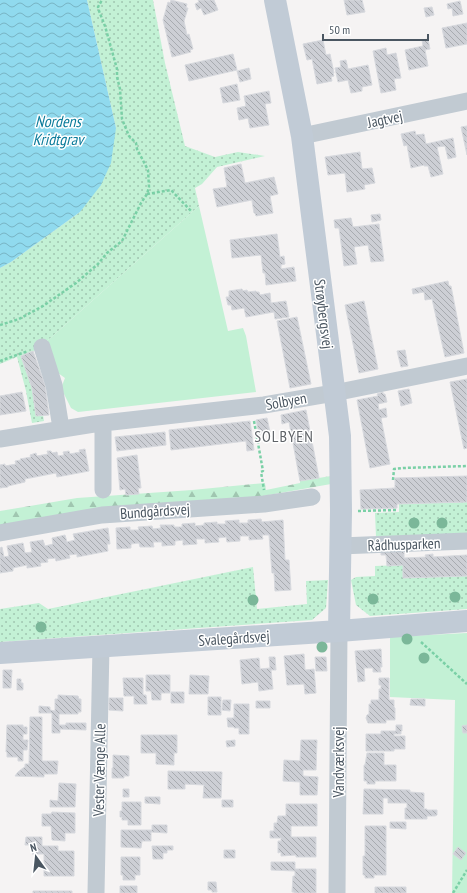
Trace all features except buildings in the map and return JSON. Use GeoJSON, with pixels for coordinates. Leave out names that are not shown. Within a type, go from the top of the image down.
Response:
{"type":"FeatureCollection","features":[{"type":"Feature","properties":{"kind":"street","name":"Strøybergsvej"},"geometry":{"type":"LineString","coordinates":[[275,0],[302,136],[340,436],[341,511],[339,631]]}},
{"type":"Feature","properties":{"kind":"street","name":"Jagtvej"},"geometry":{"type":"LineString","coordinates":[[302,136],[467,101]]}},
{"type":"Feature","properties":{"kind":"street"},"geometry":{"type":"LineString","coordinates":[[42,347],[54,385],[62,428]]}},
{"type":"Feature","properties":{"kind":"street","name":"Solbyen"},"geometry":{"type":"LineString","coordinates":[[0,439],[62,428],[251,407],[334,393],[467,366]]}},
{"type":"Feature","properties":{"kind":"street"},"geometry":{"type":"LineString","coordinates":[[103,423],[103,490]]}},
{"type":"Feature","properties":{"kind":"street","name":"Bundgårdsvej"},"geometry":{"type":"LineString","coordinates":[[0,533],[102,515],[267,504],[312,497]]}},
{"type":"Feature","properties":{"kind":"street","name":"Rådhusparken"},"geometry":{"type":"LineString","coordinates":[[340,546],[467,541]]}},
{"type":"Feature","properties":{"kind":"street","name":"Svalegårdsvej"},"geometry":{"type":"LineString","coordinates":[[0,653],[339,631],[467,621]]}},
{"type":"Feature","properties":{"kind":"street","name":"Vandværksvej"},"geometry":{"type":"LineString","coordinates":[[337,893],[339,631]]}},
{"type":"Feature","properties":{"kind":"street","name":"Vester Vænge Alle"},"geometry":{"type":"LineString","coordinates":[[96,893],[101,646]]}},
{"type":"Feature","properties":{"kind":"path"},"geometry":{"type":"LineString","coordinates":[[0,325],[19,319],[43,306],[76,283],[98,264],[107,253],[122,241],[147,194],[149,187],[148,170],[137,149],[136,143],[129,136],[122,119],[120,89],[116,77],[117,69],[98,7],[102,0]]}},
{"type":"Feature","properties":{"kind":"path"},"geometry":{"type":"LineString","coordinates":[[147,194],[171,190],[192,212]]}},
{"type":"Feature","properties":{"kind":"path"},"geometry":{"type":"LineString","coordinates":[[0,361],[42,347]]}},
{"type":"Feature","properties":{"kind":"path"},"geometry":{"type":"LineString","coordinates":[[251,407],[263,471],[261,472],[267,504]]}},
{"type":"Feature","properties":{"kind":"path"},"geometry":{"type":"LineString","coordinates":[[392,480],[394,469],[467,466]]}},
{"type":"Feature","properties":{"kind":"path"},"geometry":{"type":"LineString","coordinates":[[341,511],[397,510]]}},
{"type":"Feature","properties":{"kind":"path"},"geometry":{"type":"LineString","coordinates":[[414,625],[415,637],[467,684]]}},
{"type":"Feature","properties":{"kind":"path"},"geometry":{"type":"LineString","coordinates":[[453,893],[467,870]]}},
{"type":"Feature","properties":{"kind":"green space"},"geometry":{"type":"Polygon","coordinates":[[[87,0],[153,0],[165,63],[185,146],[215,157],[238,152],[265,156],[217,167],[202,184],[195,188],[199,206],[47,341],[48,345],[21,356],[32,388],[36,416],[43,415],[44,421],[32,423],[26,391],[17,357],[0,364],[0,268],[11,262],[80,212],[116,128],[87,0]]]}},
{"type":"Feature","properties":{"kind":"green space"},"geometry":{"type":"Polygon","coordinates":[[[199,206],[228,331],[243,328],[246,336],[256,392],[78,412],[71,408],[61,388],[65,378],[58,373],[47,341],[199,206]]]}},
{"type":"Feature","properties":{"kind":"green space"},"geometry":{"type":"Polygon","coordinates":[[[331,476],[331,484],[263,496],[0,526],[0,511],[77,498],[265,483],[266,490],[300,483],[300,481],[331,476]]]}},
{"type":"Feature","properties":{"kind":"green space"},"geometry":{"type":"Polygon","coordinates":[[[467,502],[467,534],[376,537],[375,513],[399,512],[399,504],[467,502]]]}},
{"type":"Feature","properties":{"kind":"green space"},"geometry":{"type":"Polygon","coordinates":[[[403,565],[403,578],[467,576],[467,609],[370,616],[356,605],[351,580],[356,577],[375,576],[375,566],[403,565]]]}},
{"type":"Feature","properties":{"kind":"green space"},"geometry":{"type":"Polygon","coordinates":[[[253,567],[257,609],[307,604],[306,581],[328,580],[326,608],[312,620],[0,642],[0,609],[39,603],[48,609],[253,567]]]}},
{"type":"Feature","properties":{"kind":"green space"},"geometry":{"type":"Polygon","coordinates":[[[467,633],[467,893],[452,893],[455,700],[390,697],[390,637],[467,633]]]}},
{"type":"Feature","properties":{"kind":"water","name":"Nordens Kridtgrav"},"geometry":{"type":"Polygon","coordinates":[[[0,0],[87,0],[116,128],[111,163],[101,185],[80,212],[11,262],[0,268],[0,0]]]}},
{"type":"Feature","properties":{"kind":"district","name":"SOLBYEN"},"geometry":{"type":"Point","coordinates":[284,436]}}]}
